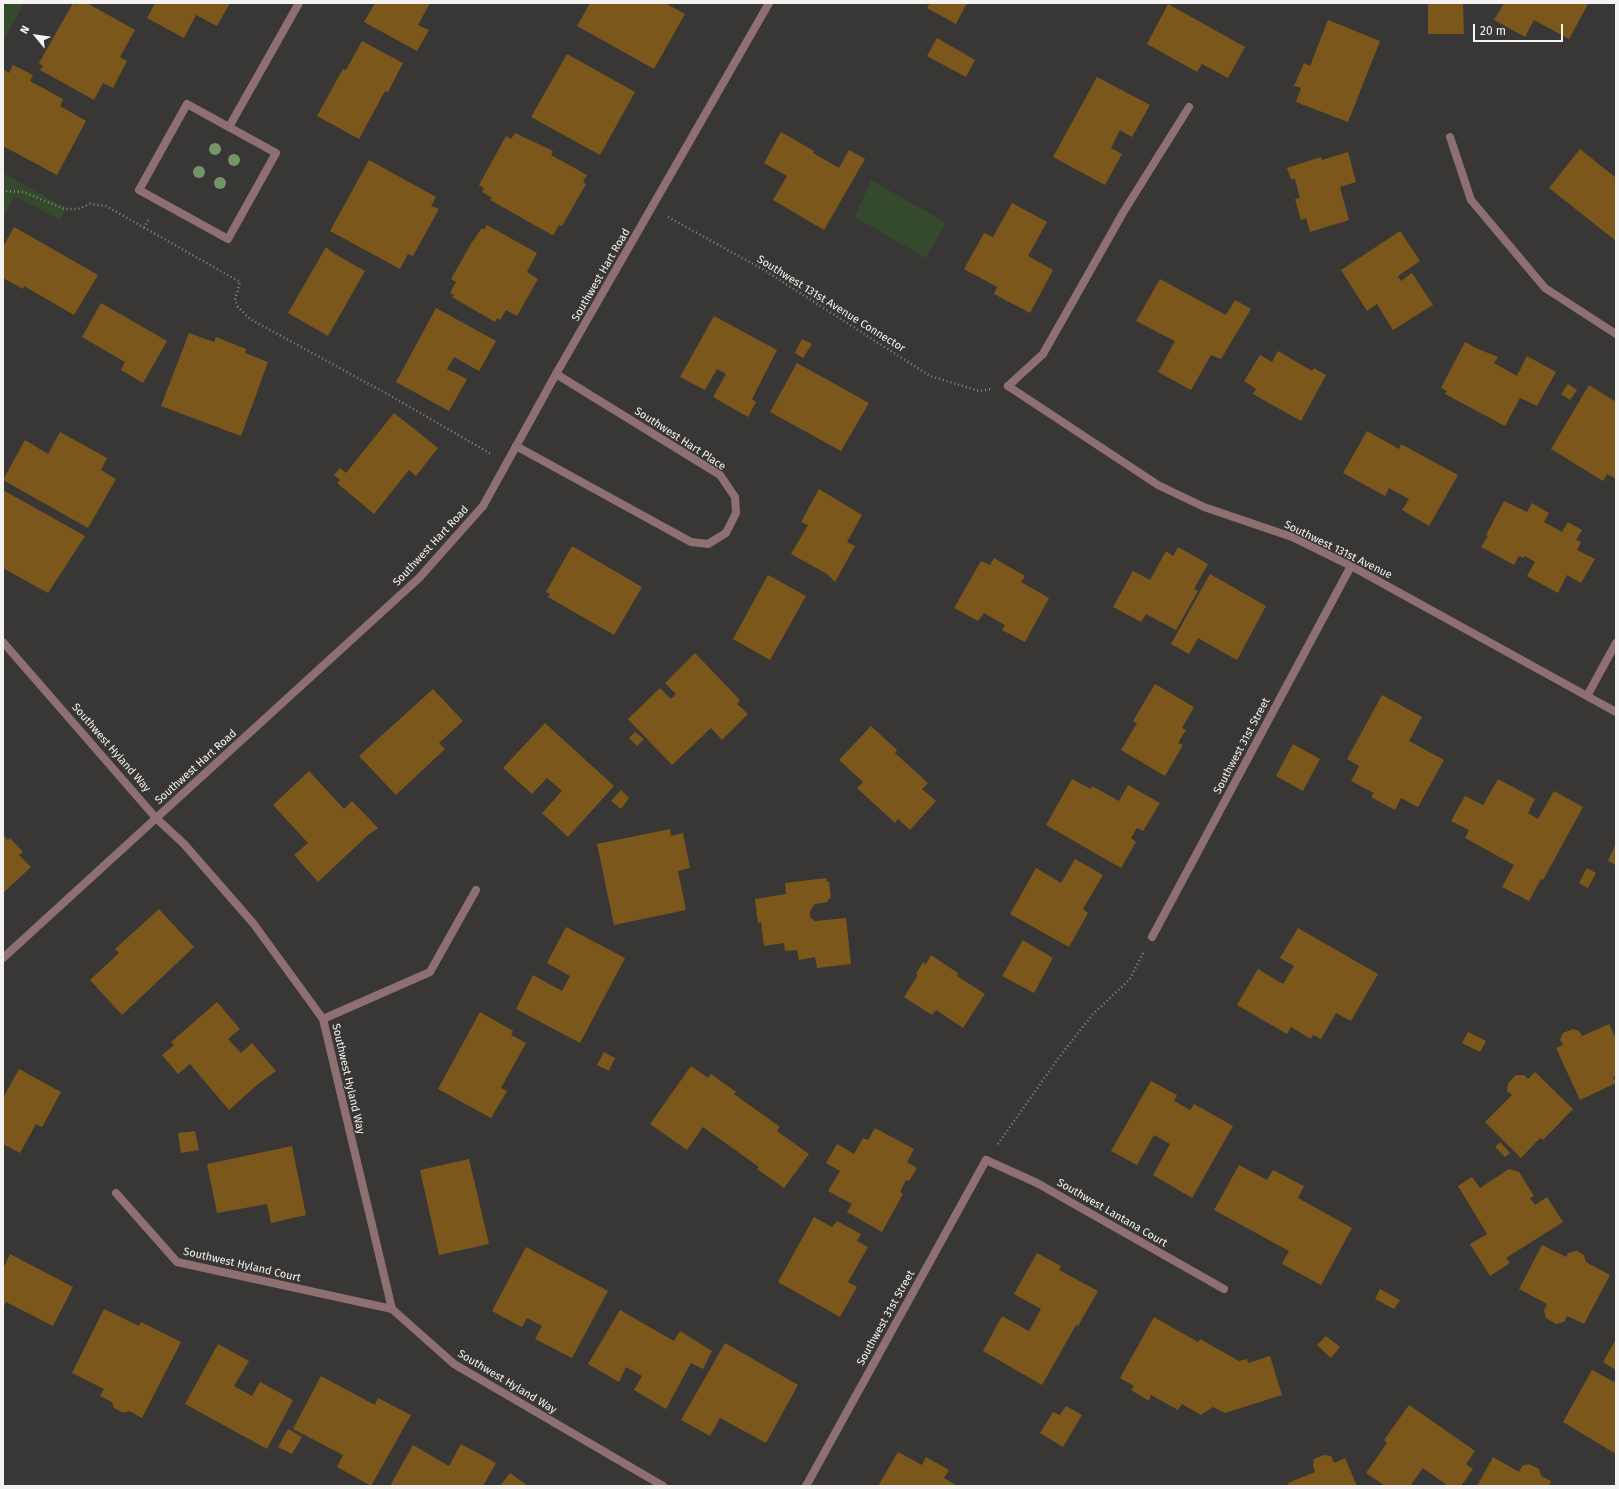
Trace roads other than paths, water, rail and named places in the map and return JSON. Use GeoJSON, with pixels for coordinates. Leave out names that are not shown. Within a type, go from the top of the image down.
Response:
{"type":"FeatureCollection","features":[{"type":"Feature","properties":{"kind":"street"},"geometry":{"type":"LineString","coordinates":[[229,127],[299,3]]}},
{"type":"Feature","properties":{"kind":"street","name":"Southwest Hart Road"},"geometry":{"type":"LineString","coordinates":[[3,958],[419,578],[483,506],[556,374],[769,3]]}},
{"type":"Feature","properties":{"kind":"street"},"geometry":{"type":"LineString","coordinates":[[187,104],[229,127],[276,153],[228,239],[139,190],[187,104]]}},
{"type":"Feature","properties":{"kind":"street","name":"Southwest 131st Avenue"},"geometry":{"type":"LineString","coordinates":[[1189,107],[1124,211],[1043,354],[1008,386],[1158,485],[1204,507],[1292,537],[1351,566],[1616,712]]}},
{"type":"Feature","properties":{"kind":"street"},"geometry":{"type":"LineString","coordinates":[[1450,137],[1471,200],[1546,288],[1616,334]]}},
{"type":"Feature","properties":{"kind":"street","name":"Southwest Hart Place"},"geometry":{"type":"LineString","coordinates":[[516,446],[691,542],[708,544],[726,533],[736,513],[735,497],[720,475],[556,374]]}},
{"type":"Feature","properties":{"kind":"street","name":"Southwest 31st Street"},"geometry":{"type":"LineString","coordinates":[[1152,937],[1351,566]]}},
{"type":"Feature","properties":{"kind":"street","name":"Southwest Hyland Way"},"geometry":{"type":"LineString","coordinates":[[3,642],[156,818],[184,844],[253,923],[323,1019],[392,1309],[454,1364],[663,1486]]}},
{"type":"Feature","properties":{"kind":"street"},"geometry":{"type":"LineString","coordinates":[[1587,696],[1616,643]]}},
{"type":"Feature","properties":{"kind":"street"},"geometry":{"type":"LineString","coordinates":[[323,1019],[430,972],[476,890]]}},
{"type":"Feature","properties":{"kind":"street","name":"Southwest 31st Street"},"geometry":{"type":"LineString","coordinates":[[806,1486],[986,1160]]}},
{"type":"Feature","properties":{"kind":"street","name":"Southwest Lantana Court"},"geometry":{"type":"LineString","coordinates":[[986,1160],[1037,1183],[1224,1289]]}},
{"type":"Feature","properties":{"kind":"street","name":"Southwest Hyland Court"},"geometry":{"type":"LineString","coordinates":[[116,1193],[177,1262],[392,1309]]}}]}
